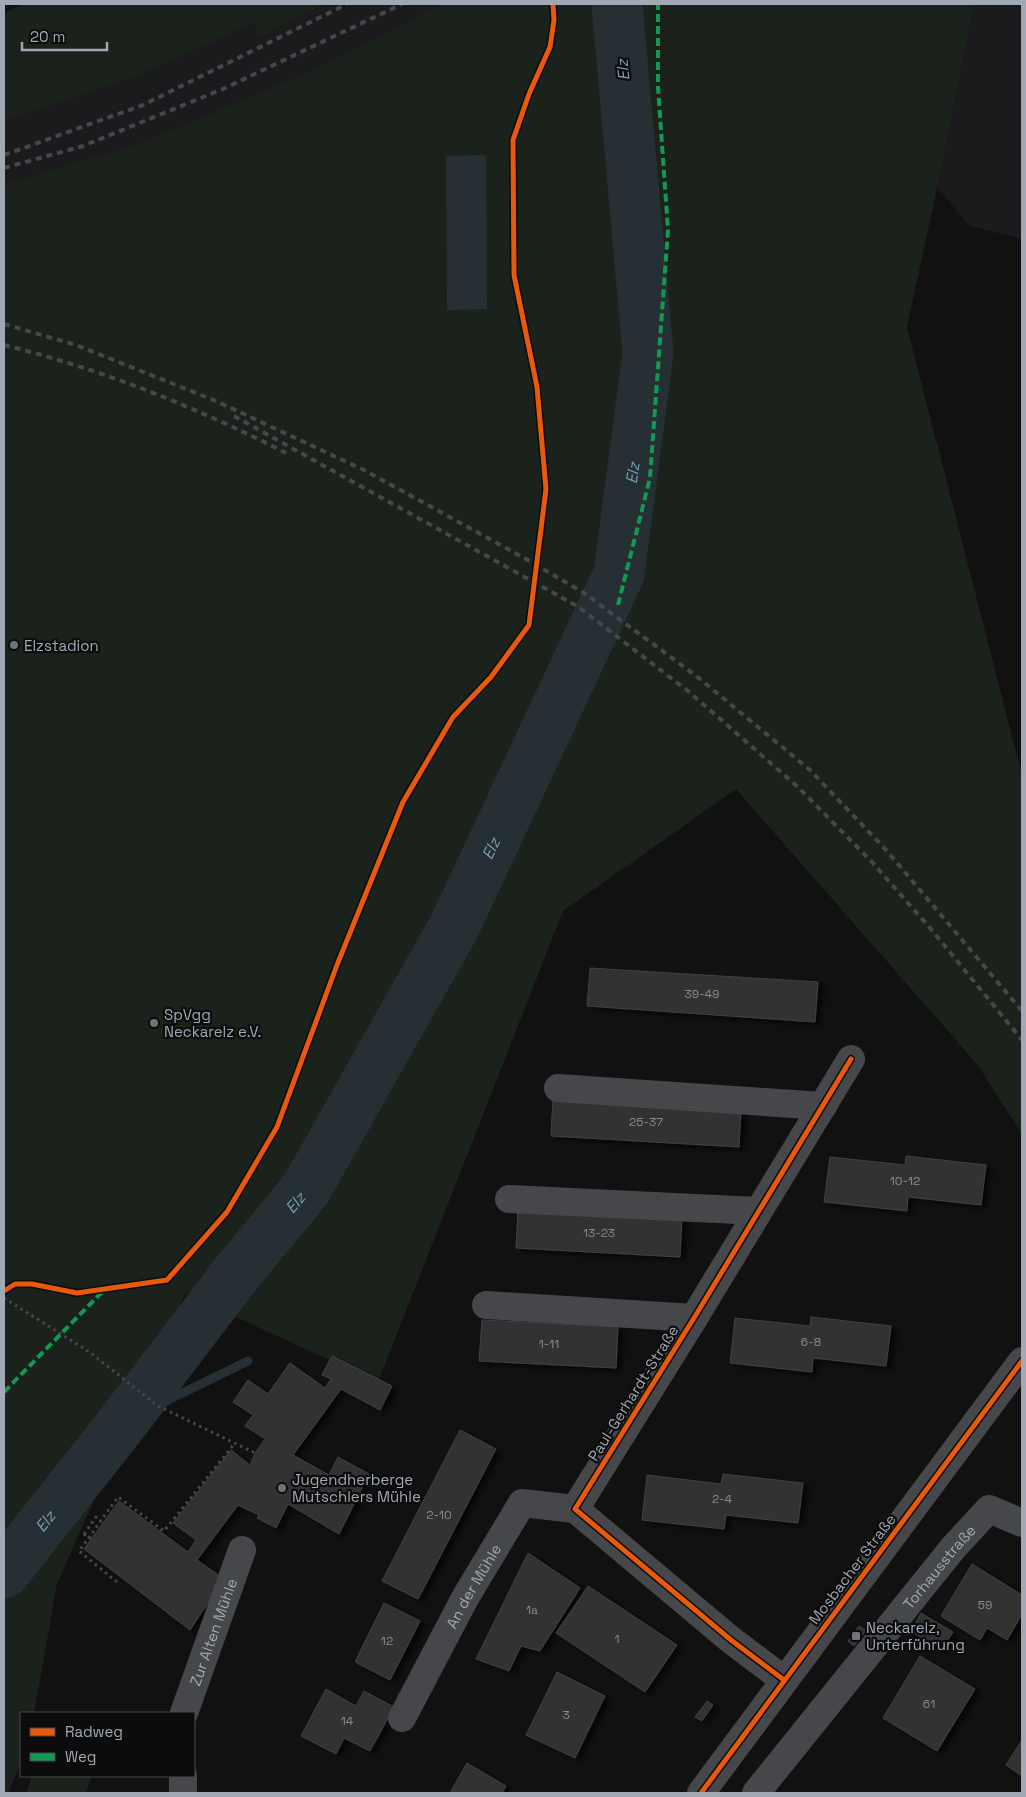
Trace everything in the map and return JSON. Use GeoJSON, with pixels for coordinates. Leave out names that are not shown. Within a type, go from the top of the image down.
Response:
{"type":"FeatureCollection","features":[{"type":"Feature","properties":{"kind":"street","name":"Paul-Gerhardt-Straße"},"geometry":{"type":"LineString","coordinates":[[575,1509],[694,1318],[851,1059]]}},
{"type":"Feature","properties":{"kind":"street"},"geometry":{"type":"LineString","coordinates":[[558,1088],[823,1106]]}},
{"type":"Feature","properties":{"kind":"street"},"geometry":{"type":"LineString","coordinates":[[509,1199],[758,1211]]}},
{"type":"Feature","properties":{"kind":"street"},"geometry":{"type":"LineString","coordinates":[[486,1305],[694,1318]]}},
{"type":"Feature","properties":{"kind":"street","name":"Mosbacher Straße"},"geometry":{"type":"LineString","coordinates":[[701,1793],[1022,1361]]}},
{"type":"Feature","properties":{"kind":"street","name":"An der Mühle"},"geometry":{"type":"LineString","coordinates":[[402,1718],[465,1598],[522,1503],[575,1509]]}},
{"type":"Feature","properties":{"kind":"street"},"geometry":{"type":"LineString","coordinates":[[575,1509],[731,1640],[784,1680]]}},
{"type":"Feature","properties":{"kind":"street","name":"Torhausstraße"},"geometry":{"type":"LineString","coordinates":[[756,1793],[953,1548],[989,1509],[1022,1523]]}},
{"type":"Feature","properties":{"kind":"street","name":"Zur Alten Mühle"},"geometry":{"type":"LineString","coordinates":[[184,1712],[242,1550]]}},
{"type":"Feature","properties":{"kind":"street"},"geometry":{"type":"LineString","coordinates":[[183,1777],[183,1793]]}},
{"type":"Feature","properties":{"kind":"path"},"geometry":{"type":"LineString","coordinates":[[4,1298],[88,1351],[158,1406],[255,1453]]}},
{"type":"Feature","properties":{"kind":"path"},"geometry":{"type":"LineString","coordinates":[[117,1582],[79,1551],[118,1497],[164,1531],[234,1442]]}},
{"type":"Feature","properties":{"kind":"path"},"geometry":{"type":"LineString","coordinates":[[92,1539],[84,1534],[96,1517],[101,1520]]}},
{"type":"Feature","properties":{"kind":"shaded area"},"geometry":{"type":"Polygon","coordinates":[[[23,4],[325,4],[260,37],[254,23],[140,75],[4,122],[4,13],[23,4]]]}},
{"type":"Feature","properties":{"kind":"shaded area"},"geometry":{"type":"Polygon","coordinates":[[[325,4],[439,4],[403,25],[297,77],[133,146],[4,184],[4,122],[140,75],[254,23],[260,37],[325,4]]]}},
{"type":"Feature","properties":{"kind":"shaded area"},"geometry":{"type":"Polygon","coordinates":[[[439,4],[974,4],[907,327],[1022,775],[1022,1134],[977,1064],[736,789],[563,911],[378,1382],[185,1294],[57,1584],[34,1712],[20,1712],[20,1765],[8,1793],[4,1793],[4,184],[133,146],[297,77],[403,25],[439,4]]]}},
{"type":"Feature","properties":{"kind":"shaded area"},"geometry":{"type":"Polygon","coordinates":[[[938,4],[1022,4],[1022,239],[970,226],[906,151],[938,4]]]}},
{"type":"Feature","properties":{"kind":"shaded area"},"geometry":{"type":"Polygon","coordinates":[[[486,155],[487,309],[447,310],[446,156],[486,155]]]}},
{"type":"Feature","properties":{"kind":"shaded area"},"geometry":{"type":"Polygon","coordinates":[[[32,1777],[92,1777],[86,1793],[26,1793],[32,1777]]]}},
{"type":"Feature","properties":{"kind":"building"},"geometry":{"type":"Polygon","coordinates":[[[590,968],[818,982],[815,1022],[587,1006],[590,968]]]}},
{"type":"Feature","properties":{"kind":"building"},"geometry":{"type":"Polygon","coordinates":[[[553,1097],[741,1109],[739,1147],[551,1136],[553,1097]]]}},
{"type":"Feature","properties":{"kind":"building"},"geometry":{"type":"Polygon","coordinates":[[[906,1156],[986,1165],[981,1205],[908,1197],[907,1211],[824,1202],[830,1157],[905,1165],[906,1156]]]}},
{"type":"Feature","properties":{"kind":"building"},"geometry":{"type":"Polygon","coordinates":[[[518,1208],[682,1217],[680,1257],[516,1248],[518,1208]]]}},
{"type":"Feature","properties":{"kind":"building"},"geometry":{"type":"Polygon","coordinates":[[[811,1317],[891,1326],[886,1366],[813,1358],[812,1372],[730,1363],[735,1318],[810,1326],[811,1317]]]}},
{"type":"Feature","properties":{"kind":"building"},"geometry":{"type":"Polygon","coordinates":[[[482,1320],[618,1327],[616,1368],[479,1361],[482,1320]]]}},
{"type":"Feature","properties":{"kind":"building","name":"Jugendherberge Mutschlers Mühle"},"geometry":{"type":"Polygon","coordinates":[[[332,1356],[392,1386],[380,1410],[341,1389],[293,1455],[329,1475],[338,1457],[369,1474],[339,1534],[288,1504],[276,1528],[257,1518],[259,1515],[238,1505],[197,1560],[224,1579],[190,1630],[84,1549],[119,1501],[188,1552],[196,1540],[173,1523],[231,1450],[250,1465],[255,1453],[265,1439],[245,1426],[253,1415],[233,1402],[248,1380],[268,1394],[290,1363],[325,1388],[331,1379],[322,1375],[332,1356]]]}},
{"type":"Feature","properties":{"kind":"building"},"geometry":{"type":"Polygon","coordinates":[[[460,1430],[496,1449],[418,1599],[382,1581],[460,1430]]]}},
{"type":"Feature","properties":{"kind":"building"},"geometry":{"type":"Polygon","coordinates":[[[723,1474],[803,1483],[798,1523],[726,1515],[724,1529],[642,1520],[647,1475],[721,1484],[723,1474]]]}},
{"type":"Feature","properties":{"kind":"building"},"geometry":{"type":"Polygon","coordinates":[[[528,1553],[580,1588],[540,1651],[521,1646],[509,1671],[476,1659],[528,1553]]]}},
{"type":"Feature","properties":{"kind":"building"},"geometry":{"type":"Polygon","coordinates":[[[972,1564],[1022,1595],[1022,1614],[1007,1640],[987,1628],[980,1640],[941,1616],[972,1564]]]}},
{"type":"Feature","properties":{"kind":"building"},"geometry":{"type":"Polygon","coordinates":[[[588,1586],[677,1645],[645,1692],[556,1633],[588,1586]]]}},
{"type":"Feature","properties":{"kind":"building"},"geometry":{"type":"Polygon","coordinates":[[[384,1603],[420,1621],[390,1680],[355,1662],[384,1603]]]}},
{"type":"Feature","properties":{"kind":"building"},"geometry":{"type":"Polygon","coordinates":[[[921,1613],[953,1632],[942,1650],[911,1631],[921,1613]]]}},
{"type":"Feature","properties":{"kind":"building"},"geometry":{"type":"Polygon","coordinates":[[[859,1626],[866,1630],[854,1646],[848,1641],[859,1626]]]}},
{"type":"Feature","properties":{"kind":"building"},"geometry":{"type":"Polygon","coordinates":[[[920,1656],[975,1689],[937,1751],[883,1718],[920,1656]]]}},
{"type":"Feature","properties":{"kind":"building"},"geometry":{"type":"Polygon","coordinates":[[[557,1672],[605,1696],[575,1758],[526,1735],[557,1672]]]}},
{"type":"Feature","properties":{"kind":"building"},"geometry":{"type":"Polygon","coordinates":[[[326,1689],[356,1706],[364,1691],[394,1707],[370,1751],[344,1738],[336,1754],[301,1736],[326,1689]]]}},
{"type":"Feature","properties":{"kind":"building"},"geometry":{"type":"Polygon","coordinates":[[[707,1701],[713,1705],[702,1721],[695,1717],[707,1701]]]}},
{"type":"Feature","properties":{"kind":"building"},"geometry":{"type":"Polygon","coordinates":[[[1022,1740],[1022,1776],[1006,1765],[1022,1740]]]}},
{"type":"Feature","properties":{"kind":"building"},"geometry":{"type":"Polygon","coordinates":[[[467,1763],[506,1786],[502,1793],[450,1793],[467,1763]]]}},
{"type":"Feature","properties":{"kind":"waterway","name":"Elz"},"geometry":{"type":"LineString","coordinates":[[4,1573],[236,1274],[306,1189],[454,927],[619,574],[648,353],[617,4]]}},
{"type":"Feature","properties":{"kind":"waterway"},"geometry":{"type":"LineString","coordinates":[[123,1422],[248,1361]]}},
{"type":"Feature","properties":{"kind":"railway"},"geometry":{"type":"LineString","coordinates":[[4,155],[143,105],[347,4]]}},
{"type":"Feature","properties":{"kind":"railway"},"geometry":{"type":"LineString","coordinates":[[4,168],[83,146],[223,89],[402,4]]}},
{"type":"Feature","properties":{"kind":"railway"},"geometry":{"type":"LineString","coordinates":[[4,324],[76,345],[216,401],[364,470],[584,593],[695,675],[810,770],[887,851],[1022,1011]]}},
{"type":"Feature","properties":{"kind":"railway"},"geometry":{"type":"LineString","coordinates":[[4,345],[76,366],[148,391],[218,420],[286,453]]}},
{"type":"Feature","properties":{"kind":"railway"},"geometry":{"type":"LineString","coordinates":[[234,416],[577,606],[688,691],[798,787],[871,861],[930,928],[1022,1040]]}},
{"type":"Feature","properties":{"kind":"marked path"},"geometry":{"type":"LineString","coordinates":[[618,605],[650,478],[668,230],[658,87],[658,4]]}},
{"type":"Feature","properties":{"kind":"marked path"},"geometry":{"type":"LineString","coordinates":[[4,1392],[104,1290]]}},
{"type":"Feature","properties":{"kind":"cycle path"},"geometry":{"type":"LineString","coordinates":[[4,1291],[15,1284],[32,1284],[77,1293],[167,1280],[227,1212],[277,1127],[337,965],[403,802],[453,717],[491,677],[529,625],[546,489],[537,387],[514,275],[513,140],[529,94],[550,47],[554,20],[553,4]]}},
{"type":"Feature","properties":{"kind":"cycle path"},"geometry":{"type":"LineString","coordinates":[[784,1680],[731,1640],[575,1509],[694,1318],[851,1059]]}},
{"type":"Feature","properties":{"kind":"cycle path"},"geometry":{"type":"LineString","coordinates":[[701,1793],[1022,1361]]}},
{"type":"Feature","properties":{"kind":"place","name":"Elzstadion"},"geometry":{"type":"Point","coordinates":[14,645]}},
{"type":"Feature","properties":{"kind":"place","name":"SpVgg Neckarelz e.V."},"geometry":{"type":"Point","coordinates":[154,1023]}},
{"type":"Feature","properties":{"kind":"place","name":"Jugendherberge Mutschlers Mühle"},"geometry":{"type":"Point","coordinates":[282,1488]}},
{"type":"Feature","properties":{"kind":"place","name":"Neckarelz, Unterführung"},"geometry":{"type":"Point","coordinates":[856,1636]}}]}
